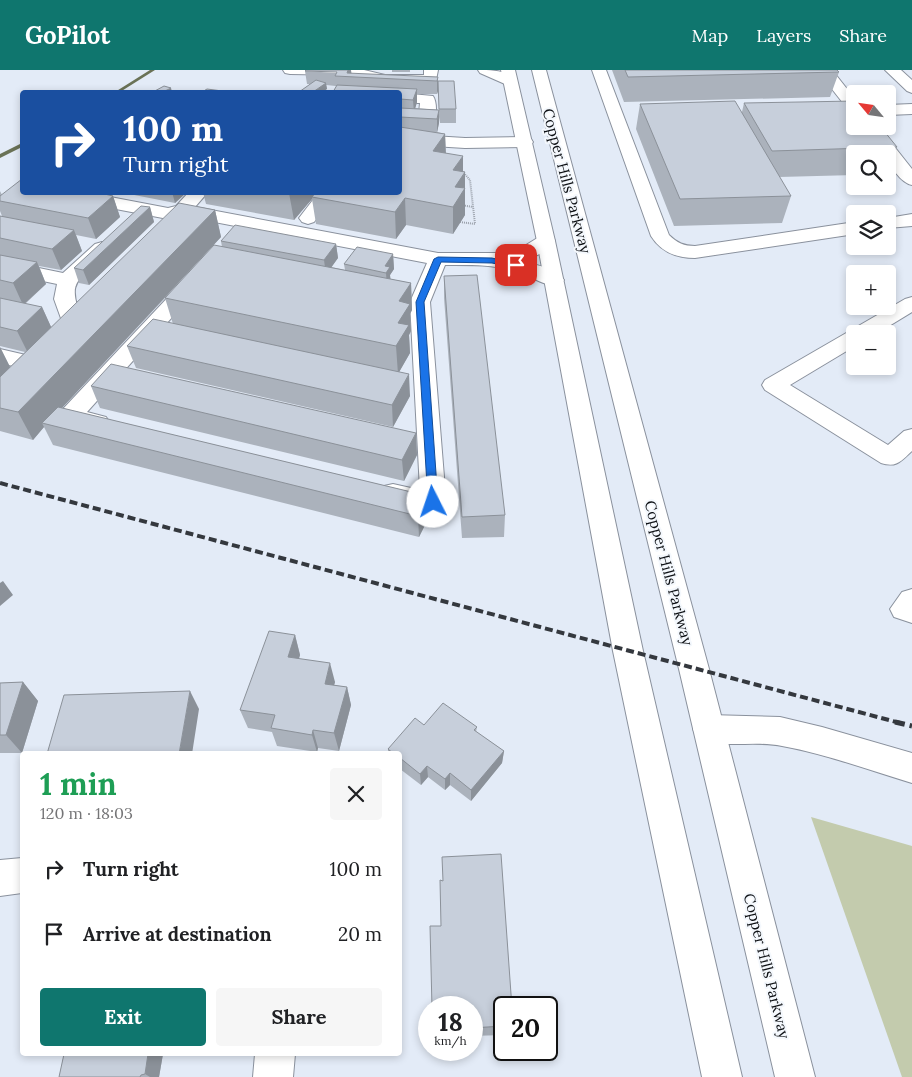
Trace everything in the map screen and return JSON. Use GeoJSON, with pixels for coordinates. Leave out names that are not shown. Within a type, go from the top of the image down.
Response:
{"type":"FeatureCollection","features":[{"type":"Feature","properties":{"kind":"main road"},"geometry":{"type":"LineString","coordinates":[[290,70],[363,71],[385,79],[426,79],[431,76],[431,70]]}},
{"type":"Feature","properties":{"kind":"main road","name":"Copper Hills Parkway"},"geometry":{"type":"LineString","coordinates":[[539,70],[709,729],[795,1077]]}},
{"type":"Feature","properties":{"kind":"main road"},"geometry":{"type":"LineString","coordinates":[[599,70],[660,236],[666,244],[676,250],[695,252],[846,229]]}},
{"type":"Feature","properties":{"kind":"main road"},"geometry":{"type":"LineString","coordinates":[[824,70],[846,98]]}},
{"type":"Feature","properties":{"kind":"main road"},"geometry":{"type":"LineString","coordinates":[[892,70],[912,88]]}},
{"type":"Feature","properties":{"kind":"main road","name":"Copper Hills Parkway"},"geometry":{"type":"LineString","coordinates":[[501,74],[525,142],[628,651],[722,1077]]}},
{"type":"Feature","properties":{"kind":"main road"},"geometry":{"type":"LineString","coordinates":[[402,98],[428,99],[427,118],[402,117]]}},
{"type":"Feature","properties":{"kind":"main road"},"geometry":{"type":"LineString","coordinates":[[896,110],[912,109]]}},
{"type":"Feature","properties":{"kind":"main road"},"geometry":{"type":"LineString","coordinates":[[835,111],[846,110]]}},
{"type":"Feature","properties":{"kind":"main road"},"geometry":{"type":"LineString","coordinates":[[616,115],[636,115]]}},
{"type":"Feature","properties":{"kind":"main road"},"geometry":{"type":"LineString","coordinates":[[876,135],[912,180]]}},
{"type":"Feature","properties":{"kind":"main road"},"geometry":{"type":"LineString","coordinates":[[402,140],[465,143],[525,142]]}},
{"type":"Feature","properties":{"kind":"main road"},"geometry":{"type":"LineString","coordinates":[[68,195],[168,214],[182,210],[438,259],[492,260],[525,254],[546,241]]}},
{"type":"Feature","properties":{"kind":"main road"},"geometry":{"type":"LineString","coordinates":[[182,210],[197,195]]}},
{"type":"Feature","properties":{"kind":"main road"},"geometry":{"type":"LineString","coordinates":[[308,218],[327,195]]}},
{"type":"Feature","properties":{"kind":"main road"},"geometry":{"type":"LineString","coordinates":[[74,325],[66,310],[63,294],[67,280],[106,239],[144,210]]}},
{"type":"Feature","properties":{"kind":"main road"},"geometry":{"type":"LineString","coordinates":[[896,222],[912,220]]}},
{"type":"Feature","properties":{"kind":"main road"},"geometry":{"type":"LineString","coordinates":[[376,489],[433,502],[420,445],[410,300],[438,259]]}},
{"type":"Feature","properties":{"kind":"main road"},"geometry":{"type":"LineString","coordinates":[[492,260],[529,269],[554,280]]}},
{"type":"Feature","properties":{"kind":"main road"},"geometry":{"type":"LineString","coordinates":[[0,266],[67,280]]}},
{"type":"Feature","properties":{"kind":"main road"},"geometry":{"type":"LineString","coordinates":[[118,428],[70,416],[119,375],[158,333],[205,269]]}},
{"type":"Feature","properties":{"kind":"main road"},"geometry":{"type":"LineString","coordinates":[[875,325],[912,303]]}},
{"type":"Feature","properties":{"kind":"main road"},"geometry":{"type":"LineString","coordinates":[[46,319],[74,325]]}},
{"type":"Feature","properties":{"kind":"main road"},"geometry":{"type":"LineString","coordinates":[[0,356],[28,371],[74,325]]}},
{"type":"Feature","properties":{"kind":"main road"},"geometry":{"type":"LineString","coordinates":[[846,342],[773,385],[890,457],[912,437]]}},
{"type":"Feature","properties":{"kind":"main road"},"geometry":{"type":"LineString","coordinates":[[912,600],[904,609],[912,611]]}},
{"type":"Feature","properties":{"kind":"main road"},"geometry":{"type":"LineString","coordinates":[[709,729],[780,731],[822,741],[912,768]]}},
{"type":"Feature","properties":{"kind":"main road"},"geometry":{"type":"LineString","coordinates":[[0,878],[20,876]]}},
{"type":"Feature","properties":{"kind":"main road"},"geometry":{"type":"LineString","coordinates":[[273,1077],[275,1056]]}},
{"type":"Feature","properties":{"kind":"path"},"geometry":{"type":"LineString","coordinates":[[460,169],[470,180],[475,224],[460,222]]}},
{"type":"Feature","properties":{"kind":"path"},"geometry":{"type":"LineString","coordinates":[[465,190],[472,191]]}},
{"type":"Feature","properties":{"kind":"path"},"geometry":{"type":"LineString","coordinates":[[461,205],[473,207]]}},
{"type":"Feature","properties":{"kind":"green space"},"geometry":{"type":"Polygon","coordinates":[[[811,817],[912,846],[912,1077],[902,1077],[811,817]]]}},
{"type":"Feature","properties":{"kind":"building"},"geometry":{"type":"Polygon","coordinates":[[[306,70],[348,70],[347,73],[438,77],[437,81],[335,76],[337,72],[306,70]]]}},
{"type":"Feature","properties":{"kind":"building"},"geometry":{"type":"Polygon","coordinates":[[[625,70],[837,70],[839,72],[628,77],[625,70]]]}},
{"type":"Feature","properties":{"kind":"building"},"geometry":{"type":"Polygon","coordinates":[[[316,80],[326,83],[316,90],[302,90],[316,80]]]}},
{"type":"Feature","properties":{"kind":"building"},"geometry":{"type":"Polygon","coordinates":[[[438,81],[454,81],[456,109],[439,109],[438,81]]]}},
{"type":"Feature","properties":{"kind":"building"},"geometry":{"type":"Polygon","coordinates":[[[337,85],[417,89],[413,100],[402,99],[402,90],[334,90],[337,85]]]}},
{"type":"Feature","properties":{"kind":"building"},"geometry":{"type":"Polygon","coordinates":[[[164,86],[171,88],[167,90],[157,90],[164,86]]]}},
{"type":"Feature","properties":{"kind":"building"},"geometry":{"type":"Polygon","coordinates":[[[735,101],[791,196],[680,199],[640,104],[735,101]]]}},
{"type":"Feature","properties":{"kind":"building"},"geometry":{"type":"Polygon","coordinates":[[[846,101],[846,135],[887,135],[895,145],[846,145],[846,149],[772,151],[744,103],[846,101]]]}},
{"type":"Feature","properties":{"kind":"building"},"geometry":{"type":"Polygon","coordinates":[[[402,108],[439,110],[437,119],[402,117],[402,108]]]}},
{"type":"Feature","properties":{"kind":"building"},"geometry":{"type":"Polygon","coordinates":[[[402,127],[445,134],[433,151],[463,156],[453,170],[465,172],[455,187],[465,188],[453,207],[405,198],[395,212],[312,197],[314,195],[402,195],[402,127]]]}},
{"type":"Feature","properties":{"kind":"building"},"geometry":{"type":"Polygon","coordinates":[[[20,181],[20,195],[113,196],[88,218],[0,201],[0,196],[20,181]]]}},
{"type":"Feature","properties":{"kind":"building"},"geometry":{"type":"Polygon","coordinates":[[[179,203],[215,210],[18,412],[0,408],[0,377],[179,203]]]}},
{"type":"Feature","properties":{"kind":"building"},"geometry":{"type":"Polygon","coordinates":[[[141,206],[150,207],[83,270],[74,268],[141,206]]]}},
{"type":"Feature","properties":{"kind":"building"},"geometry":{"type":"Polygon","coordinates":[[[0,216],[74,230],[52,249],[0,238],[0,216]]]}},
{"type":"Feature","properties":{"kind":"building"},"geometry":{"type":"Polygon","coordinates":[[[235,225],[336,244],[324,260],[221,241],[235,225]]]}},
{"type":"Feature","properties":{"kind":"building"},"geometry":{"type":"Polygon","coordinates":[[[214,245],[411,283],[399,301],[410,304],[398,323],[409,325],[396,346],[165,298],[214,245]]]}},
{"type":"Feature","properties":{"kind":"building"},"geometry":{"type":"Polygon","coordinates":[[[357,247],[393,254],[385,266],[390,267],[386,273],[344,264],[357,247]]]}},
{"type":"Feature","properties":{"kind":"building"},"geometry":{"type":"Polygon","coordinates":[[[0,255],[37,262],[13,283],[0,280],[0,255]]]}},
{"type":"Feature","properties":{"kind":"building"},"geometry":{"type":"Polygon","coordinates":[[[477,275],[505,515],[462,517],[444,276],[477,275]]]}},
{"type":"Feature","properties":{"kind":"building"},"geometry":{"type":"Polygon","coordinates":[[[0,298],[42,307],[17,331],[0,327],[0,298]]]}},
{"type":"Feature","properties":{"kind":"building"},"geometry":{"type":"Polygon","coordinates":[[[153,319],[409,374],[392,405],[127,346],[153,319]]]}},
{"type":"Feature","properties":{"kind":"building"},"geometry":{"type":"Polygon","coordinates":[[[111,364],[416,433],[402,460],[91,386],[111,364]]]}},
{"type":"Feature","properties":{"kind":"building"},"geometry":{"type":"Polygon","coordinates":[[[58,407],[428,496],[418,516],[42,423],[58,407]]]}},
{"type":"Feature","properties":{"kind":"building"},"geometry":{"type":"Polygon","coordinates":[[[269,631],[295,635],[288,657],[330,663],[325,684],[347,687],[334,733],[313,730],[312,735],[271,728],[275,715],[240,710],[269,631]]]}},
{"type":"Feature","properties":{"kind":"building"},"geometry":{"type":"Polygon","coordinates":[[[23,682],[6,735],[0,735],[0,683],[23,682]]]}},
{"type":"Feature","properties":{"kind":"building"},"geometry":{"type":"Polygon","coordinates":[[[190,691],[180,751],[48,751],[64,695],[190,691]]]}},
{"type":"Feature","properties":{"kind":"building"},"geometry":{"type":"Polygon","coordinates":[[[443,703],[477,727],[474,730],[504,751],[471,790],[450,773],[445,779],[427,766],[420,774],[402,760],[402,751],[390,751],[388,749],[415,718],[424,725],[443,703]]]}},
{"type":"Feature","properties":{"kind":"building"},"geometry":{"type":"Polygon","coordinates":[[[501,854],[511,996],[493,996],[493,1027],[483,1027],[483,996],[432,996],[430,926],[441,926],[440,880],[443,881],[442,857],[501,854]]]}},
{"type":"Feature","properties":{"kind":"building"},"geometry":{"type":"Polygon","coordinates":[[[64,1056],[148,1056],[145,1074],[140,1077],[59,1077],[64,1056]]]}},
{"type":"Feature","properties":{"kind":"waterway"},"geometry":{"type":"LineString","coordinates":[[120,90],[153,70]]}},
{"type":"Feature","properties":{"kind":"waterway"},"geometry":{"type":"LineString","coordinates":[[0,156],[20,146]]}},
{"type":"Feature","properties":{"kind":"railway"},"geometry":{"type":"LineString","coordinates":[[0,483],[900,723]]}},
{"type":"Feature","properties":{"kind":"railway"},"geometry":{"type":"LineString","coordinates":[[895,722],[912,726]]}},
{"type":"Feature","properties":{"kind":"route"},"geometry":{"type":"LineString","coordinates":[[433,502],[420,302],[438,259],[492,260],[516,265]]}}]}
